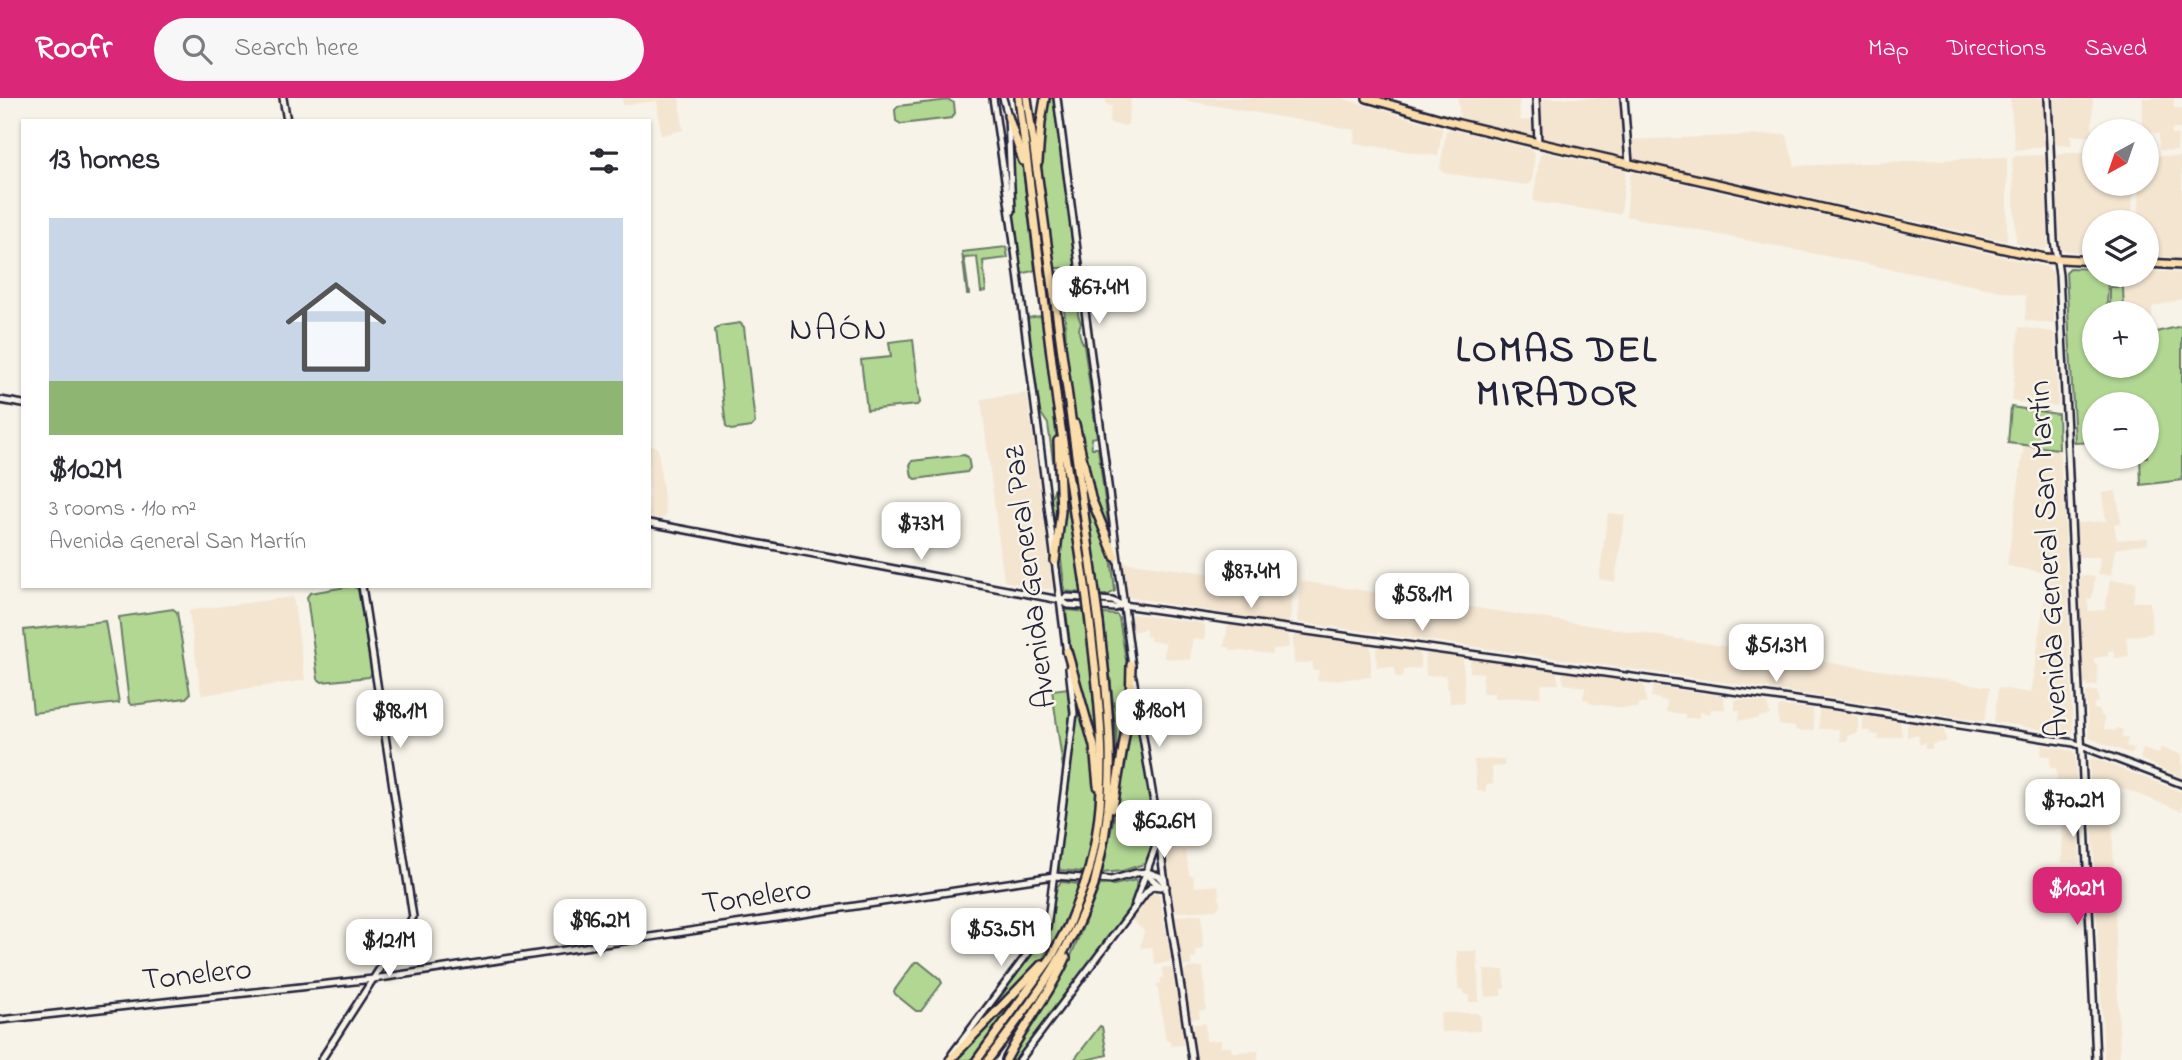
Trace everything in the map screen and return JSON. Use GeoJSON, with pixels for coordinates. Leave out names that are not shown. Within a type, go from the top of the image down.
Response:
{"type":"FeatureCollection","features":[{"type":"Feature","properties":{"kind":"highway","name":"Avenida General Paz"},"geometry":{"type":"LineString","coordinates":[[977,1060],[1072,928],[1089,870],[1100,815],[1103,753],[1094,586],[1037,180],[1025,104],[1019,98]]}},
{"type":"Feature","properties":{"kind":"highway"},"geometry":{"type":"LineString","coordinates":[[1037,180],[1039,136],[1045,98]]}},
{"type":"Feature","properties":{"kind":"highway"},"geometry":{"type":"LineString","coordinates":[[1367,98],[1538,144],[2057,259],[2082,260]]}},
{"type":"Feature","properties":{"kind":"highway","name":"Avenida General Paz"},"geometry":{"type":"LineString","coordinates":[[988,1060],[1048,979],[1094,885],[1107,829],[1111,789],[1112,754],[1094,623],[1085,585],[1057,402],[1028,178],[1025,104]]}},
{"type":"Feature","properties":{"kind":"highway"},"geometry":{"type":"LineString","coordinates":[[1009,116],[1028,178]]}},
{"type":"Feature","properties":{"kind":"highway"},"geometry":{"type":"LineString","coordinates":[[2159,263],[2182,264]]}},
{"type":"Feature","properties":{"kind":"highway"},"geometry":{"type":"LineString","coordinates":[[1066,388],[1091,498],[1115,557]]}},
{"type":"Feature","properties":{"kind":"highway"},"geometry":{"type":"LineString","coordinates":[[1055,561],[1061,511],[1057,402]]}},
{"type":"Feature","properties":{"kind":"highway"},"geometry":{"type":"LineString","coordinates":[[1067,651],[1094,746],[1100,815]]}},
{"type":"Feature","properties":{"kind":"highway"},"geometry":{"type":"LineString","coordinates":[[1107,829],[1115,799],[1130,705],[1131,666]]}},
{"type":"Feature","properties":{"kind":"highway"},"geometry":{"type":"LineString","coordinates":[[949,1060],[1037,971],[1072,928]]}},
{"type":"Feature","properties":{"kind":"highway"},"geometry":{"type":"LineString","coordinates":[[1006,1060],[1060,970],[1072,928]]}},
{"type":"Feature","properties":{"kind":"main road"},"geometry":{"type":"LineString","coordinates":[[283,98],[287,119]]}},
{"type":"Feature","properties":{"kind":"main road","name":"Avenida General Paz"},"geometry":{"type":"LineString","coordinates":[[949,1060],[1046,930],[1074,708],[993,98]]}},
{"type":"Feature","properties":{"kind":"main road"},"geometry":{"type":"LineString","coordinates":[[1003,98],[1009,116],[1013,235]]}},
{"type":"Feature","properties":{"kind":"main road"},"geometry":{"type":"LineString","coordinates":[[1057,98],[1115,557],[1159,837],[1163,886],[1192,1060]]}},
{"type":"Feature","properties":{"kind":"main road"},"geometry":{"type":"LineString","coordinates":[[1536,98],[1538,144]]}},
{"type":"Feature","properties":{"kind":"main road"},"geometry":{"type":"LineString","coordinates":[[1624,98],[1629,164]]}},
{"type":"Feature","properties":{"kind":"main road","name":"Avenida General San Martín"},"geometry":{"type":"LineString","coordinates":[[2048,98],[2096,1060]]}},
{"type":"Feature","properties":{"kind":"main road"},"geometry":{"type":"LineString","coordinates":[[0,400],[21,404]]}},
{"type":"Feature","properties":{"kind":"main road"},"geometry":{"type":"LineString","coordinates":[[651,523],[1084,606]]}},
{"type":"Feature","properties":{"kind":"main road"},"geometry":{"type":"LineString","coordinates":[[321,1060],[413,917],[362,588]]}},
{"type":"Feature","properties":{"kind":"main road"},"geometry":{"type":"LineString","coordinates":[[1060,600],[1068,597],[1083,598]]}},
{"type":"Feature","properties":{"kind":"main road"},"geometry":{"type":"LineString","coordinates":[[1100,600],[1831,705],[2082,745],[2182,784]]}},
{"type":"Feature","properties":{"kind":"main road"},"geometry":{"type":"LineString","coordinates":[[1101,607],[1115,608],[1122,605]]}},
{"type":"Feature","properties":{"kind":"main road"},"geometry":{"type":"LineString","coordinates":[[1133,909],[1159,837]]}},
{"type":"Feature","properties":{"kind":"main road"},"geometry":{"type":"LineString","coordinates":[[1145,873],[1163,886]]}},
{"type":"Feature","properties":{"kind":"main road","name":"Tonelero"},"geometry":{"type":"LineString","coordinates":[[0,1020],[373,979],[1054,876],[1111,880],[1145,873]]}},
{"type":"Feature","properties":{"kind":"main road"},"geometry":{"type":"LineString","coordinates":[[1020,1060],[1151,887],[1163,886]]}},
{"type":"Feature","properties":{"kind":"shaded area"},"geometry":{"type":"Polygon","coordinates":[[[622,98],[679,98],[683,130],[661,135],[657,101],[623,105],[622,98]]]}},
{"type":"Feature","properties":{"kind":"shaded area"},"geometry":{"type":"Polygon","coordinates":[[[1106,98],[1131,98],[1128,124],[1125,126],[1109,123],[1112,106],[1105,104],[1106,98]]]}},
{"type":"Feature","properties":{"kind":"shaded area"},"geometry":{"type":"Polygon","coordinates":[[[1171,98],[1341,98],[1440,127],[1442,129],[1438,156],[1354,143],[1355,130],[1171,98]]]}},
{"type":"Feature","properties":{"kind":"shaded area"},"geometry":{"type":"Polygon","coordinates":[[[1458,98],[1519,98],[1520,120],[1535,121],[1536,137],[1462,121],[1458,98]]]}},
{"type":"Feature","properties":{"kind":"shaded area"},"geometry":{"type":"Polygon","coordinates":[[[1538,98],[1621,98],[1624,140],[1786,134],[1795,166],[2007,157],[2007,239],[2005,241],[1545,140],[1541,136],[1538,98]]]}},
{"type":"Feature","properties":{"kind":"shaded area"},"geometry":{"type":"Polygon","coordinates":[[[2010,98],[2044,98],[2044,146],[2015,149],[2010,98]]]}},
{"type":"Feature","properties":{"kind":"shaded area"},"geometry":{"type":"Polygon","coordinates":[[[2054,98],[2093,99],[2092,119],[2082,119],[2082,136],[2071,135],[2071,145],[2055,144],[2054,98]]]}},
{"type":"Feature","properties":{"kind":"shaded area"},"geometry":{"type":"Polygon","coordinates":[[[2143,98],[2174,98],[2174,108],[2182,108],[2182,129],[2172,129],[2172,135],[2178,135],[2177,151],[2160,150],[2160,119],[2142,119],[2143,98]]]}},
{"type":"Feature","properties":{"kind":"shaded area"},"geometry":{"type":"Polygon","coordinates":[[[1450,129],[1531,149],[1535,153],[1532,182],[1527,185],[1444,173],[1440,169],[1446,131],[1450,129]]]}},
{"type":"Feature","properties":{"kind":"shaded area"},"geometry":{"type":"Polygon","coordinates":[[[1543,152],[1625,170],[1621,212],[1619,214],[1535,202],[1533,200],[1540,155],[1543,152]]]}},
{"type":"Feature","properties":{"kind":"shaded area"},"geometry":{"type":"Polygon","coordinates":[[[2060,153],[2082,153],[2082,196],[2133,196],[2132,210],[2082,210],[2082,252],[2065,251],[2060,247],[2056,157],[2060,153]]]}},
{"type":"Feature","properties":{"kind":"shaded area"},"geometry":{"type":"Polygon","coordinates":[[[2043,155],[2048,247],[2043,250],[2016,241],[2012,159],[2015,156],[2043,155]]]}},
{"type":"Feature","properties":{"kind":"shaded area"},"geometry":{"type":"Polygon","coordinates":[[[2160,156],[2182,157],[2182,258],[2159,257],[2159,210],[2139,210],[2139,196],[2160,196],[2160,156]]]}},
{"type":"Feature","properties":{"kind":"shaded area"},"geometry":{"type":"Polygon","coordinates":[[[1633,172],[2048,267],[2053,273],[2054,322],[2025,320],[2026,296],[1626,216],[1630,175],[1633,172]]]}},
{"type":"Feature","properties":{"kind":"shaded area"},"geometry":{"type":"Polygon","coordinates":[[[2159,272],[2182,273],[2182,299],[2159,305],[2159,301],[2124,301],[2125,287],[2159,287],[2159,272]]]}},
{"type":"Feature","properties":{"kind":"shaded area"},"geometry":{"type":"Polygon","coordinates":[[[2019,327],[2053,332],[2055,335],[2056,406],[2012,401],[2019,327]]]}},
{"type":"Feature","properties":{"kind":"shaded area"},"geometry":{"type":"Polygon","coordinates":[[[1027,393],[1053,588],[1050,590],[1004,581],[981,399],[1027,393]]]}},
{"type":"Feature","properties":{"kind":"shaded area"},"geometry":{"type":"Polygon","coordinates":[[[651,445],[658,449],[666,516],[662,519],[651,517],[651,445]]]}},
{"type":"Feature","properties":{"kind":"shaded area"},"geometry":{"type":"Polygon","coordinates":[[[2024,445],[2059,449],[2064,504],[2071,734],[1994,722],[1998,688],[2031,693],[2048,573],[2007,566],[2024,445]]]}},
{"type":"Feature","properties":{"kind":"shaded area"},"geometry":{"type":"Polygon","coordinates":[[[2116,491],[2121,522],[2114,524],[2117,540],[2148,538],[2148,544],[2115,549],[2111,575],[2098,574],[2100,557],[2078,557],[2076,523],[2106,521],[2102,493],[2116,491]]]}},
{"type":"Feature","properties":{"kind":"shaded area"},"geometry":{"type":"Polygon","coordinates":[[[1608,513],[1625,515],[1615,582],[1599,579],[1608,513]]]}},
{"type":"Feature","properties":{"kind":"shaded area"},"geometry":{"type":"Polygon","coordinates":[[[1123,562],[1289,584],[1293,589],[1290,620],[1285,624],[1128,597],[1125,591],[1123,562]]]}},
{"type":"Feature","properties":{"kind":"shaded area"},"geometry":{"type":"Polygon","coordinates":[[[2083,575],[2095,577],[2092,598],[2087,599],[2089,611],[2105,610],[2110,580],[2136,582],[2133,602],[2150,602],[2152,633],[2126,637],[2129,656],[2115,658],[2113,650],[2108,651],[2108,656],[2094,658],[2098,685],[2088,686],[2083,682],[2079,582],[2083,575]]]}},
{"type":"Feature","properties":{"kind":"shaded area"},"geometry":{"type":"Polygon","coordinates":[[[1301,581],[1990,687],[1985,719],[1982,721],[1298,622],[1301,581]]]}},
{"type":"Feature","properties":{"kind":"shaded area"},"geometry":{"type":"Polygon","coordinates":[[[293,597],[305,680],[203,695],[189,612],[293,597]]]}},
{"type":"Feature","properties":{"kind":"shaded area"},"geometry":{"type":"Polygon","coordinates":[[[1132,614],[1201,623],[1205,625],[1205,639],[1192,640],[1190,660],[1164,658],[1165,643],[1151,641],[1149,636],[1146,637],[1146,629],[1131,632],[1129,617],[1132,614]]]}},
{"type":"Feature","properties":{"kind":"shaded area"},"geometry":{"type":"Polygon","coordinates":[[[1228,624],[1284,632],[1288,635],[1289,648],[1273,649],[1273,654],[1230,650],[1230,647],[1224,647],[1228,624]]]}},
{"type":"Feature","properties":{"kind":"shaded area"},"geometry":{"type":"Polygon","coordinates":[[[1295,634],[1367,643],[1371,647],[1371,677],[1317,681],[1319,670],[1312,670],[1313,662],[1294,664],[1295,634]]]}},
{"type":"Feature","properties":{"kind":"shaded area"},"geometry":{"type":"Polygon","coordinates":[[[1380,645],[1419,651],[1421,668],[1404,670],[1403,677],[1397,678],[1395,667],[1377,667],[1376,649],[1380,645]]]}},
{"type":"Feature","properties":{"kind":"shaded area"},"geometry":{"type":"Polygon","coordinates":[[[1429,652],[1463,658],[1465,702],[1450,703],[1446,675],[1426,676],[1425,655],[1429,652]]]}},
{"type":"Feature","properties":{"kind":"shaded area"},"geometry":{"type":"Polygon","coordinates":[[[1476,658],[1556,670],[1559,684],[1542,684],[1540,697],[1494,698],[1494,693],[1482,693],[1483,673],[1470,672],[1470,662],[1476,658]]]}},
{"type":"Feature","properties":{"kind":"shaded area"},"geometry":{"type":"Polygon","coordinates":[[[1566,671],[1644,685],[1646,703],[1639,703],[1638,708],[1622,708],[1589,703],[1589,700],[1583,699],[1585,687],[1564,684],[1562,675],[1566,671]]]}},
{"type":"Feature","properties":{"kind":"shaded area"},"geometry":{"type":"Polygon","coordinates":[[[1653,686],[1722,696],[1725,709],[1711,709],[1710,714],[1700,712],[1698,718],[1685,718],[1685,714],[1666,712],[1667,701],[1651,697],[1653,686]]]}},
{"type":"Feature","properties":{"kind":"shaded area"},"geometry":{"type":"Polygon","coordinates":[[[2088,691],[2097,691],[2099,702],[2094,703],[2094,709],[2100,710],[2101,716],[2104,716],[2104,729],[2123,730],[2121,737],[2128,739],[2126,746],[2134,748],[2133,753],[2089,738],[2088,691]]]}},
{"type":"Feature","properties":{"kind":"shaded area"},"geometry":{"type":"Polygon","coordinates":[[[1738,699],[1767,703],[1770,715],[1739,720],[1740,710],[1735,710],[1735,701],[1738,699]]]}},
{"type":"Feature","properties":{"kind":"shaded area"},"geometry":{"type":"Polygon","coordinates":[[[1778,708],[1813,709],[1814,730],[1801,731],[1795,730],[1796,727],[1779,725],[1778,708]]]}},
{"type":"Feature","properties":{"kind":"shaded area"},"geometry":{"type":"Polygon","coordinates":[[[1821,709],[1858,716],[1858,733],[1848,735],[1848,741],[1840,741],[1839,729],[1819,729],[1821,709]]]}},
{"type":"Feature","properties":{"kind":"shaded area"},"geometry":{"type":"Polygon","coordinates":[[[1866,716],[1900,722],[1902,736],[1878,740],[1879,735],[1863,731],[1863,718],[1866,716]]]}},
{"type":"Feature","properties":{"kind":"shaded area"},"geometry":{"type":"Polygon","coordinates":[[[1910,722],[1944,729],[1946,742],[1932,744],[1932,749],[1925,749],[1925,743],[1919,744],[1919,736],[1907,737],[1907,726],[1910,722]]]}},
{"type":"Feature","properties":{"kind":"shaded area"},"geometry":{"type":"Polygon","coordinates":[[[2042,745],[2073,751],[2075,754],[2075,804],[2069,803],[2070,795],[2064,794],[2064,789],[2058,789],[2056,768],[2050,768],[2050,756],[2041,756],[2042,745]]]}},
{"type":"Feature","properties":{"kind":"shaded area"},"geometry":{"type":"Polygon","coordinates":[[[2161,748],[2182,754],[2182,778],[2140,759],[2143,749],[2158,754],[2161,748]]]}},
{"type":"Feature","properties":{"kind":"shaded area"},"geometry":{"type":"Polygon","coordinates":[[[2093,758],[2182,792],[2182,811],[2111,784],[2120,1060],[2104,1060],[2089,760],[2093,758]]]}},
{"type":"Feature","properties":{"kind":"shaded area"},"geometry":{"type":"Polygon","coordinates":[[[1504,759],[1504,766],[1492,767],[1493,784],[1486,785],[1486,792],[1477,791],[1474,760],[1504,759]]]}},
{"type":"Feature","properties":{"kind":"shaded area"},"geometry":{"type":"Polygon","coordinates":[[[1181,808],[1183,836],[1187,836],[1188,842],[1197,840],[1198,848],[1186,850],[1189,875],[1193,875],[1195,887],[1218,885],[1220,905],[1216,910],[1173,910],[1159,815],[1162,810],[1181,808]]]}},
{"type":"Feature","properties":{"kind":"shaded area"},"geometry":{"type":"Polygon","coordinates":[[[2072,811],[2078,813],[2080,861],[2077,864],[2062,862],[2063,823],[2069,824],[2072,811]]]}},
{"type":"Feature","properties":{"kind":"shaded area"},"geometry":{"type":"Polygon","coordinates":[[[1152,888],[1158,889],[1171,959],[1169,962],[1155,965],[1152,947],[1140,948],[1144,931],[1129,918],[1152,888]]]}},
{"type":"Feature","properties":{"kind":"shaded area"},"geometry":{"type":"Polygon","coordinates":[[[1202,914],[1203,949],[1196,950],[1191,966],[1183,966],[1174,919],[1176,916],[1202,914]]]}},
{"type":"Feature","properties":{"kind":"shaded area"},"geometry":{"type":"Polygon","coordinates":[[[1457,951],[1477,951],[1479,1002],[1469,1002],[1469,995],[1464,994],[1464,990],[1458,990],[1457,951]]]}},
{"type":"Feature","properties":{"kind":"shaded area"},"geometry":{"type":"Polygon","coordinates":[[[1162,967],[1172,968],[1185,1042],[1182,1045],[1171,1046],[1170,1041],[1166,1041],[1157,984],[1161,983],[1161,978],[1164,977],[1162,967]]]}},
{"type":"Feature","properties":{"kind":"shaded area"},"geometry":{"type":"Polygon","coordinates":[[[1203,967],[1206,1010],[1199,1011],[1200,1018],[1192,1019],[1189,1016],[1183,973],[1188,968],[1203,967]]]}},
{"type":"Feature","properties":{"kind":"shaded area"},"geometry":{"type":"Polygon","coordinates":[[[1484,970],[1504,970],[1505,989],[1501,989],[1501,996],[1485,997],[1484,970]]]}},
{"type":"Feature","properties":{"kind":"shaded area"},"geometry":{"type":"Polygon","coordinates":[[[1477,1013],[1480,1015],[1480,1031],[1441,1032],[1440,1015],[1477,1013]]]}},
{"type":"Feature","properties":{"kind":"shaded area"},"geometry":{"type":"Polygon","coordinates":[[[1205,1023],[1206,1041],[1221,1040],[1221,1047],[1231,1047],[1232,1052],[1258,1051],[1258,1060],[1196,1060],[1191,1028],[1194,1024],[1205,1023]]]}},
{"type":"Feature","properties":{"kind":"green space"},"geometry":{"type":"Polygon","coordinates":[[[1050,98],[1054,98],[1077,268],[1055,268],[1047,219],[1041,152],[1043,126],[1050,98]]]}},
{"type":"Feature","properties":{"kind":"green space"},"geometry":{"type":"Polygon","coordinates":[[[949,100],[954,103],[955,113],[952,118],[901,124],[896,121],[895,110],[898,106],[949,100]]]}},
{"type":"Feature","properties":{"kind":"green space"},"geometry":{"type":"Polygon","coordinates":[[[1011,128],[1023,169],[1035,270],[1019,275],[1014,235],[1011,128]]]}},
{"type":"Feature","properties":{"kind":"green space"},"geometry":{"type":"Polygon","coordinates":[[[1006,247],[1008,258],[983,261],[986,291],[981,292],[977,257],[964,258],[967,294],[962,252],[1006,247]]]}},
{"type":"Feature","properties":{"kind":"green space"},"geometry":{"type":"Polygon","coordinates":[[[2070,268],[2082,268],[2082,287],[2108,287],[2107,301],[2082,301],[2082,378],[2159,378],[2159,331],[2182,326],[2182,480],[2141,485],[2140,469],[2159,469],[2159,392],[2082,392],[2082,443],[2075,443],[2066,272],[2070,268]]]}},
{"type":"Feature","properties":{"kind":"green space"},"geometry":{"type":"Polygon","coordinates":[[[1072,270],[1073,284],[1077,289],[1081,323],[1079,328],[1084,345],[1097,437],[1091,438],[1092,448],[1098,448],[1109,531],[1093,496],[1080,445],[1071,391],[1059,272],[1072,270]]]}},
{"type":"Feature","properties":{"kind":"green space"},"geometry":{"type":"Polygon","coordinates":[[[2110,287],[2123,287],[2124,301],[2110,301],[2110,287]]]}},
{"type":"Feature","properties":{"kind":"green space"},"geometry":{"type":"Polygon","coordinates":[[[1041,316],[1057,454],[1057,510],[1054,538],[1050,503],[1056,483],[1048,424],[1040,412],[1027,318],[1041,316]]]}},
{"type":"Feature","properties":{"kind":"green space"},"geometry":{"type":"Polygon","coordinates":[[[740,323],[744,327],[755,423],[751,427],[731,430],[726,427],[715,330],[720,326],[740,323]]]}},
{"type":"Feature","properties":{"kind":"green space"},"geometry":{"type":"Polygon","coordinates":[[[913,339],[920,403],[867,410],[861,360],[891,357],[889,342],[913,339]]]}},
{"type":"Feature","properties":{"kind":"green space"},"geometry":{"type":"Polygon","coordinates":[[[2011,407],[2058,414],[2059,449],[2008,443],[2011,407]]]}},
{"type":"Feature","properties":{"kind":"green space"},"geometry":{"type":"Polygon","coordinates":[[[964,455],[968,457],[970,468],[967,472],[916,479],[912,477],[912,461],[964,455]]]}},
{"type":"Feature","properties":{"kind":"green space"},"geometry":{"type":"Polygon","coordinates":[[[1083,473],[1111,556],[1115,591],[1108,595],[1100,595],[1083,473]]]}},
{"type":"Feature","properties":{"kind":"green space"},"geometry":{"type":"Polygon","coordinates":[[[1062,478],[1083,593],[1065,591],[1060,552],[1062,478]]]}},
{"type":"Feature","properties":{"kind":"green space"},"geometry":{"type":"Polygon","coordinates":[[[340,588],[358,589],[372,673],[369,677],[322,682],[318,679],[307,597],[310,593],[340,588]]]}},
{"type":"Feature","properties":{"kind":"green space"},"geometry":{"type":"Polygon","coordinates":[[[173,609],[177,612],[190,694],[186,698],[132,705],[129,703],[119,617],[173,609]]]}},
{"type":"Feature","properties":{"kind":"green space"},"geometry":{"type":"Polygon","coordinates":[[[1066,611],[1084,612],[1098,756],[1072,660],[1066,611]]]}},
{"type":"Feature","properties":{"kind":"green space"},"geometry":{"type":"Polygon","coordinates":[[[1103,614],[1117,615],[1119,618],[1129,679],[1129,697],[1117,769],[1116,730],[1103,614]]]}},
{"type":"Feature","properties":{"kind":"green space"},"geometry":{"type":"Polygon","coordinates":[[[105,621],[119,703],[33,713],[24,630],[105,621]]]}},
{"type":"Feature","properties":{"kind":"green space"},"geometry":{"type":"Polygon","coordinates":[[[1068,688],[1071,707],[1063,768],[1052,690],[1068,688]]]}},
{"type":"Feature","properties":{"kind":"green space"},"geometry":{"type":"Polygon","coordinates":[[[1074,691],[1088,735],[1095,781],[1094,827],[1083,872],[1060,870],[1058,863],[1074,691]]]}},
{"type":"Feature","properties":{"kind":"green space"},"geometry":{"type":"Polygon","coordinates":[[[1134,696],[1156,836],[1147,863],[1122,871],[1102,873],[1122,779],[1134,696]]]}},
{"type":"Feature","properties":{"kind":"green space"},"geometry":{"type":"Polygon","coordinates":[[[1136,880],[1133,900],[1123,919],[1016,1060],[1009,1060],[1026,1028],[1066,968],[1100,885],[1136,880]]]}},
{"type":"Feature","properties":{"kind":"green space"},"geometry":{"type":"Polygon","coordinates":[[[1061,882],[1079,884],[1067,916],[1051,946],[1022,985],[967,1040],[1048,931],[1057,887],[1061,882]]]}},
{"type":"Feature","properties":{"kind":"green space"},"geometry":{"type":"Polygon","coordinates":[[[915,962],[919,962],[942,983],[921,1011],[916,1011],[894,991],[915,962]]]}},
{"type":"Feature","properties":{"kind":"green space"},"geometry":{"type":"Polygon","coordinates":[[[1022,990],[971,1060],[954,1060],[1022,990]]]}},
{"type":"Feature","properties":{"kind":"green space"},"geometry":{"type":"Polygon","coordinates":[[[1100,1026],[1107,1055],[1074,1060],[1100,1026]]]}},
{"type":"Feature","properties":{"kind":"district","name":"NAÓN"},"geometry":{"type":"Point","coordinates":[839,330]}},
{"type":"Feature","properties":{"kind":"district","name":"LOMAS DEL MIRADOR"},"geometry":{"type":"Point","coordinates":[1557,374]}}]}
